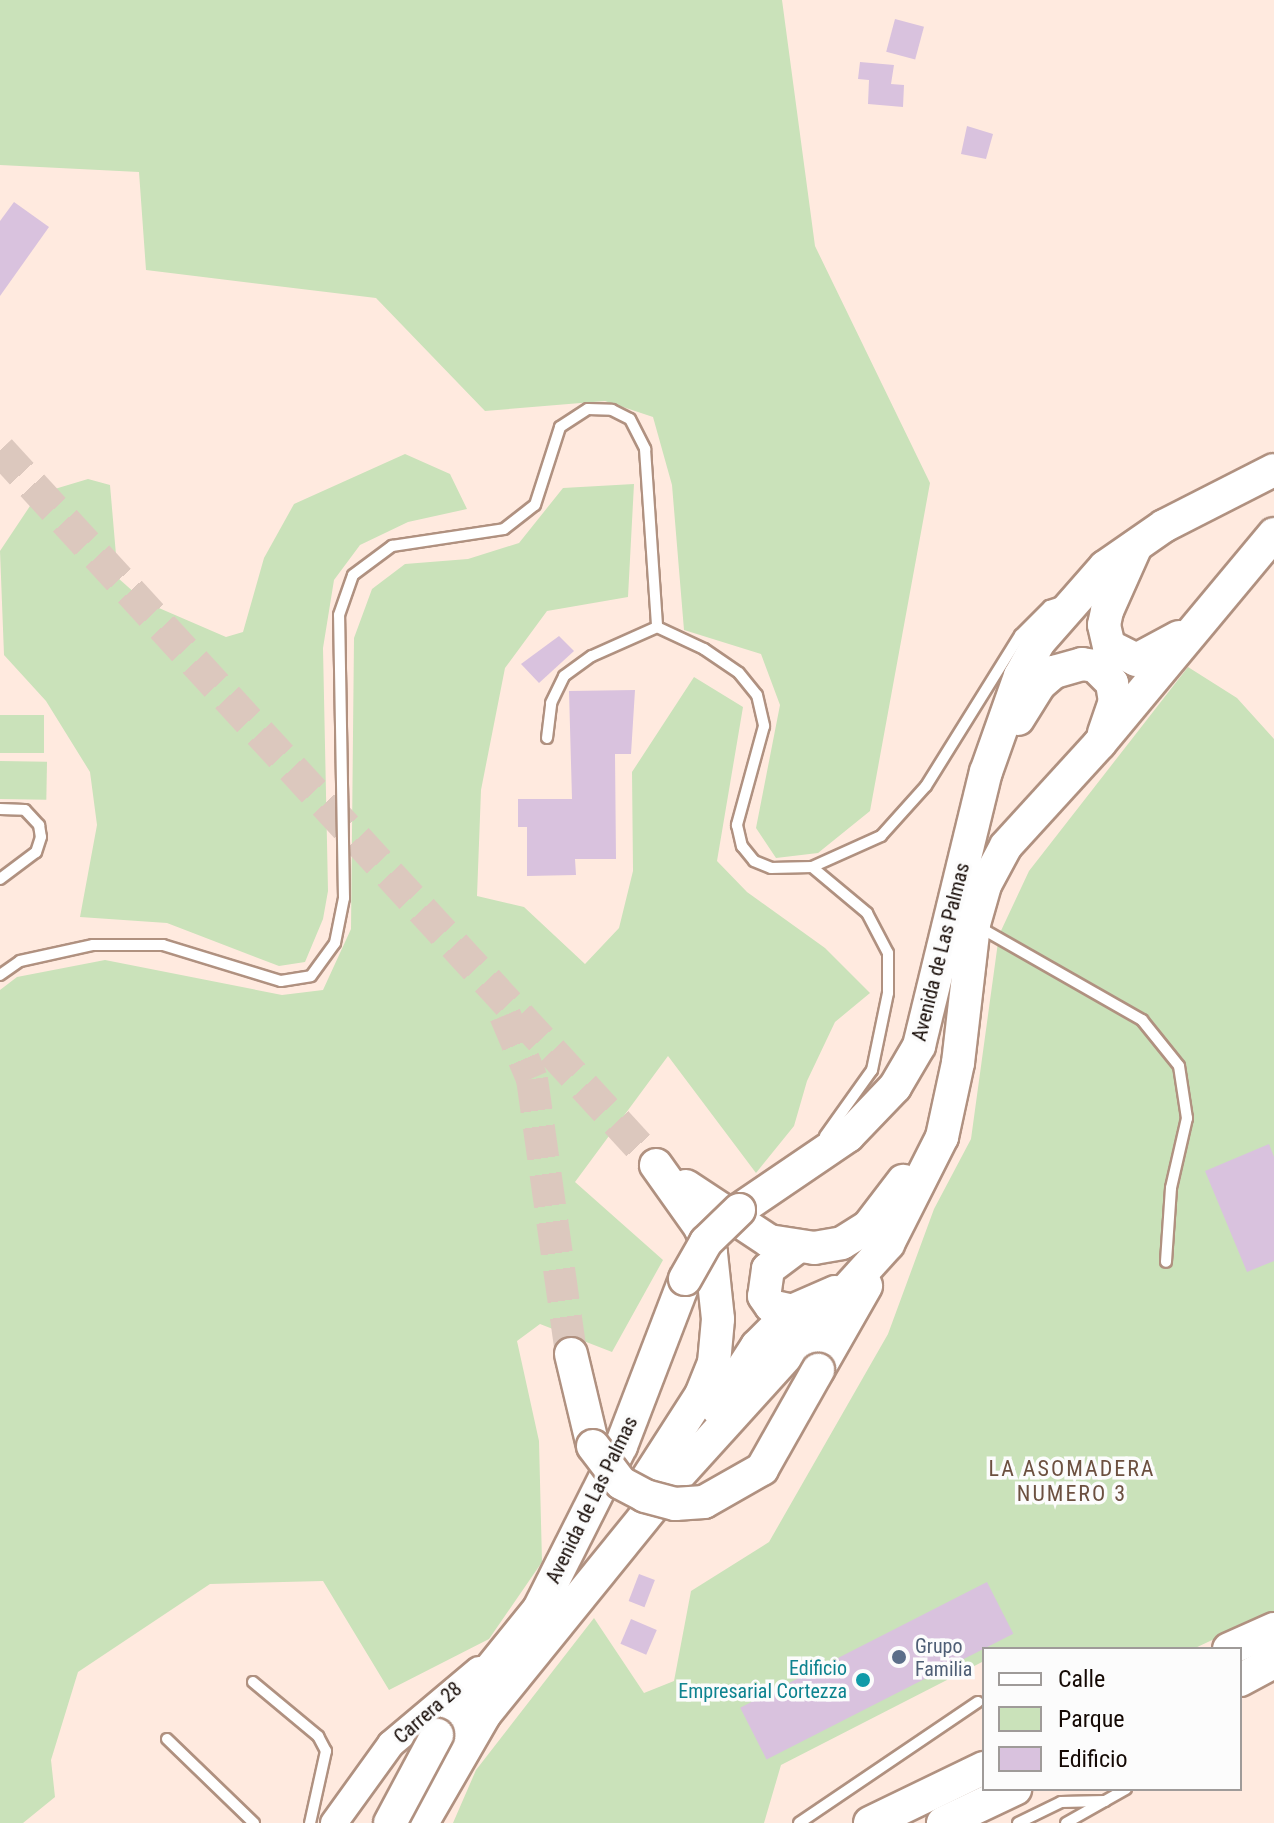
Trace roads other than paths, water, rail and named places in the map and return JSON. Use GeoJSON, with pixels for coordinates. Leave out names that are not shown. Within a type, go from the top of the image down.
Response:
{"type":"FeatureCollection","features":[{"type":"Feature","properties":{"kind":"main road","name":"Avenida de Las Palmas"},"geometry":{"type":"LineString","coordinates":[[390,1823],[448,1746],[504,1651],[539,1609],[621,1446],[685,1279],[706,1242],[749,1204],[848,1136],[895,1087],[919,1046],[986,772],[1020,676],[1074,598],[1136,546],[1164,526],[1274,470]]}},
{"type":"Feature","properties":{"kind":"main road","name":"Avenida de Las Palmas"},"geometry":{"type":"LineString","coordinates":[[422,1823],[448,1746],[485,1714],[676,1478],[888,1244],[942,1137],[958,1063],[974,924],[985,885],[1006,846],[1100,743],[1274,534]]}},
{"type":"Feature","properties":{"kind":"main road"},"geometry":{"type":"LineString","coordinates":[[1136,546],[1104,625],[1117,654],[1149,658],[1208,614]]}},
{"type":"Feature","properties":{"kind":"main road"},"geometry":{"type":"LineString","coordinates":[[986,772],[1039,685],[1068,666],[1095,666],[1112,683],[1115,701],[1100,743]]}},
{"type":"Feature","properties":{"kind":"main road"},"geometry":{"type":"LineString","coordinates":[[539,1609],[653,1475],[683,1431],[714,1363],[718,1319],[711,1253],[700,1227],[656,1165],[752,1232],[796,1248],[842,1243],[868,1227],[911,1168],[928,1129],[940,1070],[948,998],[945,942]]}},
{"type":"Feature","properties":{"kind":"main road"},"geometry":{"type":"LineString","coordinates":[[686,1186],[710,1216],[734,1273],[734,1340],[717,1408]]}},
{"type":"Feature","properties":{"kind":"main road"},"geometry":{"type":"LineString","coordinates":[[571,1354],[593,1446],[621,1483],[645,1496],[675,1504],[704,1502],[762,1469],[888,1244]]}},
{"type":"Feature","properties":{"kind":"main road"},"geometry":{"type":"LineString","coordinates":[[792,1311],[771,1306],[763,1282],[768,1269],[796,1248]]}},
{"type":"Feature","properties":{"kind":"main road"},"geometry":{"type":"LineString","coordinates":[[676,1478],[757,1346],[792,1311],[828,1297],[862,1275]]}},
{"type":"Feature","properties":{"kind":"main road"},"geometry":{"type":"LineString","coordinates":[[1234,1647],[1274,1629]]}},
{"type":"Feature","properties":{"kind":"main road"},"geometry":{"type":"LineString","coordinates":[[1242,1679],[1274,1662]]}},
{"type":"Feature","properties":{"kind":"main road"},"geometry":{"type":"LineString","coordinates":[[870,1823],[982,1769]]}},
{"type":"Feature","properties":{"kind":"main road"},"geometry":{"type":"LineString","coordinates":[[943,1823],[1011,1791]]}},
{"type":"Feature","properties":{"kind":"street","name":"Carrera 28"},"geometry":{"type":"LineString","coordinates":[[334,1823],[391,1744],[504,1651]]}},
{"type":"Feature","properties":{"kind":"street"},"geometry":{"type":"LineString","coordinates":[[381,1823],[448,1746]]}},
{"type":"Feature","properties":{"kind":"lane"},"geometry":{"type":"LineString","coordinates":[[0,975],[20,961],[107,945],[163,945],[281,981],[311,976],[335,943],[344,898],[339,615],[353,575],[392,546],[504,529],[535,505],[560,427],[588,409],[612,410],[630,419],[645,449],[657,627]]}},
{"type":"Feature","properties":{"kind":"lane"},"geometry":{"type":"LineString","coordinates":[[657,627],[727,665],[757,695],[764,726],[737,825],[742,846],[754,861],[771,868],[812,867],[881,836],[926,786],[1020,635],[1049,606],[1074,598]]}},
{"type":"Feature","properties":{"kind":"lane"},"geometry":{"type":"LineString","coordinates":[[547,738],[551,703],[564,676],[592,656],[657,627]]}},
{"type":"Feature","properties":{"kind":"lane"},"geometry":{"type":"LineString","coordinates":[[0,809],[25,810],[39,825],[41,837],[36,852],[0,879]]}},
{"type":"Feature","properties":{"kind":"lane"},"geometry":{"type":"LineString","coordinates":[[799,1152],[826,1135],[860,1093],[872,1070],[888,993],[888,953],[880,931],[867,913],[812,867]]}},
{"type":"Feature","properties":{"kind":"lane"},"geometry":{"type":"LineString","coordinates":[[974,924],[1142,1020],[1179,1066],[1187,1118],[1171,1188],[1166,1262]]}},
{"type":"Feature","properties":{"kind":"lane"},"geometry":{"type":"LineString","coordinates":[[749,1204],[786,1160]]}},
{"type":"Feature","properties":{"kind":"lane"},"geometry":{"type":"LineString","coordinates":[[253,1682],[318,1736],[326,1751],[310,1823]]}},
{"type":"Feature","properties":{"kind":"lane"},"geometry":{"type":"LineString","coordinates":[[799,1823],[978,1702]]}},
{"type":"Feature","properties":{"kind":"lane"},"geometry":{"type":"LineString","coordinates":[[167,1739],[254,1823]]}},
{"type":"Feature","properties":{"kind":"lane"},"geometry":{"type":"LineString","coordinates":[[1066,1823],[1122,1791]]}},
{"type":"Feature","properties":{"kind":"lane"},"geometry":{"type":"LineString","coordinates":[[1018,1823],[1061,1802],[1105,1801]]}},
{"type":"Feature","properties":{"kind":"tunnel"},"geometry":{"type":"LineString","coordinates":[[0,450],[656,1165]]}},
{"type":"Feature","properties":{"kind":"tunnel"},"geometry":{"type":"LineString","coordinates":[[505,1015],[532,1079],[571,1354]]}},
{"type":"Feature","properties":{"kind":"place","name":"Grupo Familia"},"geometry":{"type":"Point","coordinates":[899,1657]}},
{"type":"Feature","properties":{"kind":"place","name":"Edificio Empresarial Cortezza"},"geometry":{"type":"Point","coordinates":[863,1680]}},
{"type":"Feature","properties":{"kind":"district","name":"LA ASOMADERA NUMERO 3"},"geometry":{"type":"Point","coordinates":[1072,1480]}}]}
